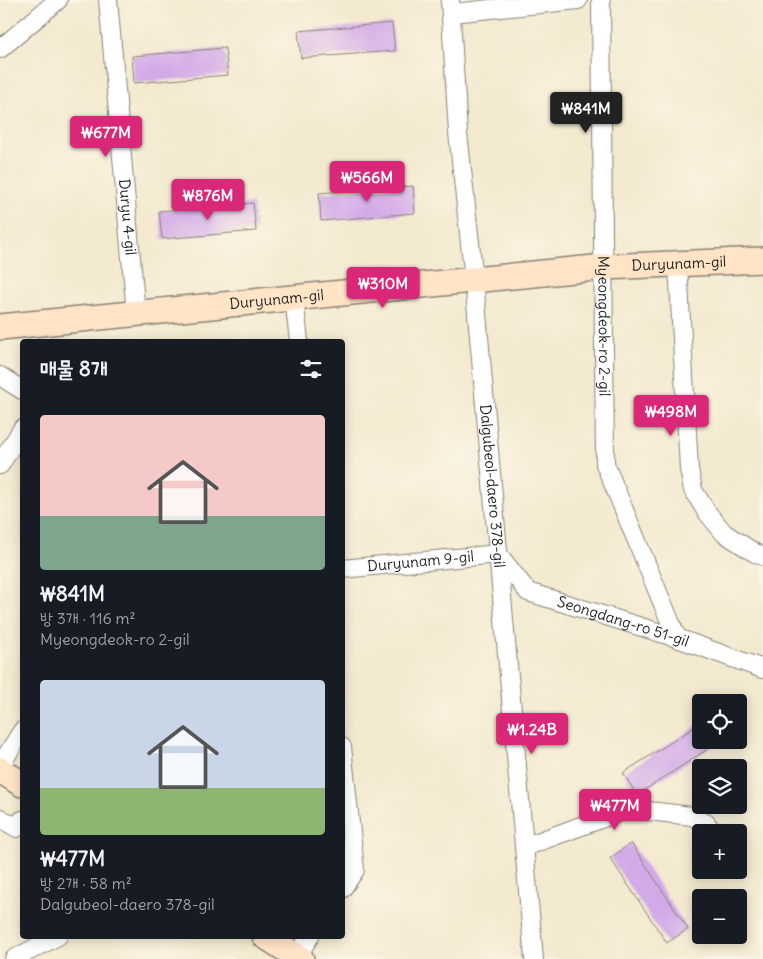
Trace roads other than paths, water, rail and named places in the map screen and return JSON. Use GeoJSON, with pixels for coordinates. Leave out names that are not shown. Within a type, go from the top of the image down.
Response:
{"type":"FeatureCollection","features":[{"type":"Feature","properties":{"kind":"street"},"geometry":{"type":"LineString","coordinates":[[0,49],[58,0]]}},
{"type":"Feature","properties":{"kind":"street","name":"Duryu 4-gil"},"geometry":{"type":"LineString","coordinates":[[108,0],[136,314]]}},
{"type":"Feature","properties":{"kind":"street","name":"Dalgubeol-daero 378-gil"},"geometry":{"type":"LineString","coordinates":[[534,959],[474,280],[458,133],[451,6],[578,0]]}},
{"type":"Feature","properties":{"kind":"street","name":"Myeongdeok-ro 2-gil"},"geometry":{"type":"LineString","coordinates":[[602,0],[605,464],[677,638]]}},
{"type":"Feature","properties":{"kind":"street","name":"Duryunam-gil"},"geometry":{"type":"LineString","coordinates":[[0,327],[604,268],[763,260]]}},
{"type":"Feature","properties":{"kind":"street"},"geometry":{"type":"LineString","coordinates":[[678,264],[689,469],[693,490],[706,511],[724,533],[763,556]]}},
{"type":"Feature","properties":{"kind":"street"},"geometry":{"type":"LineString","coordinates":[[294,298],[299,339]]}},
{"type":"Feature","properties":{"kind":"street"},"geometry":{"type":"LineString","coordinates":[[0,376],[20,389]]}},
{"type":"Feature","properties":{"kind":"street"},"geometry":{"type":"LineString","coordinates":[[0,465],[20,432]]}},
{"type":"Feature","properties":{"kind":"street","name":"Seongdang-ro 51-gil"},"geometry":{"type":"LineString","coordinates":[[498,554],[528,592],[677,638],[763,669]]}},
{"type":"Feature","properties":{"kind":"street","name":"Duryunam 9-gil"},"geometry":{"type":"LineString","coordinates":[[345,569],[498,554]]}},
{"type":"Feature","properties":{"kind":"street"},"geometry":{"type":"LineString","coordinates":[[0,766],[20,734]]}},
{"type":"Feature","properties":{"kind":"street"},"geometry":{"type":"LineString","coordinates":[[0,770],[20,783]]}},
{"type":"Feature","properties":{"kind":"street"},"geometry":{"type":"LineString","coordinates":[[345,775],[355,870],[345,885]]}},
{"type":"Feature","properties":{"kind":"street"},"geometry":{"type":"LineString","coordinates":[[524,847],[622,811],[640,810],[692,816],[707,824]]}},
{"type":"Feature","properties":{"kind":"street"},"geometry":{"type":"LineString","coordinates":[[0,818],[17,828],[20,823]]}},
{"type":"Feature","properties":{"kind":"street"},"geometry":{"type":"LineString","coordinates":[[14,959],[52,939]]}},
{"type":"Feature","properties":{"kind":"street"},"geometry":{"type":"LineString","coordinates":[[273,939],[303,950]]}}]}
